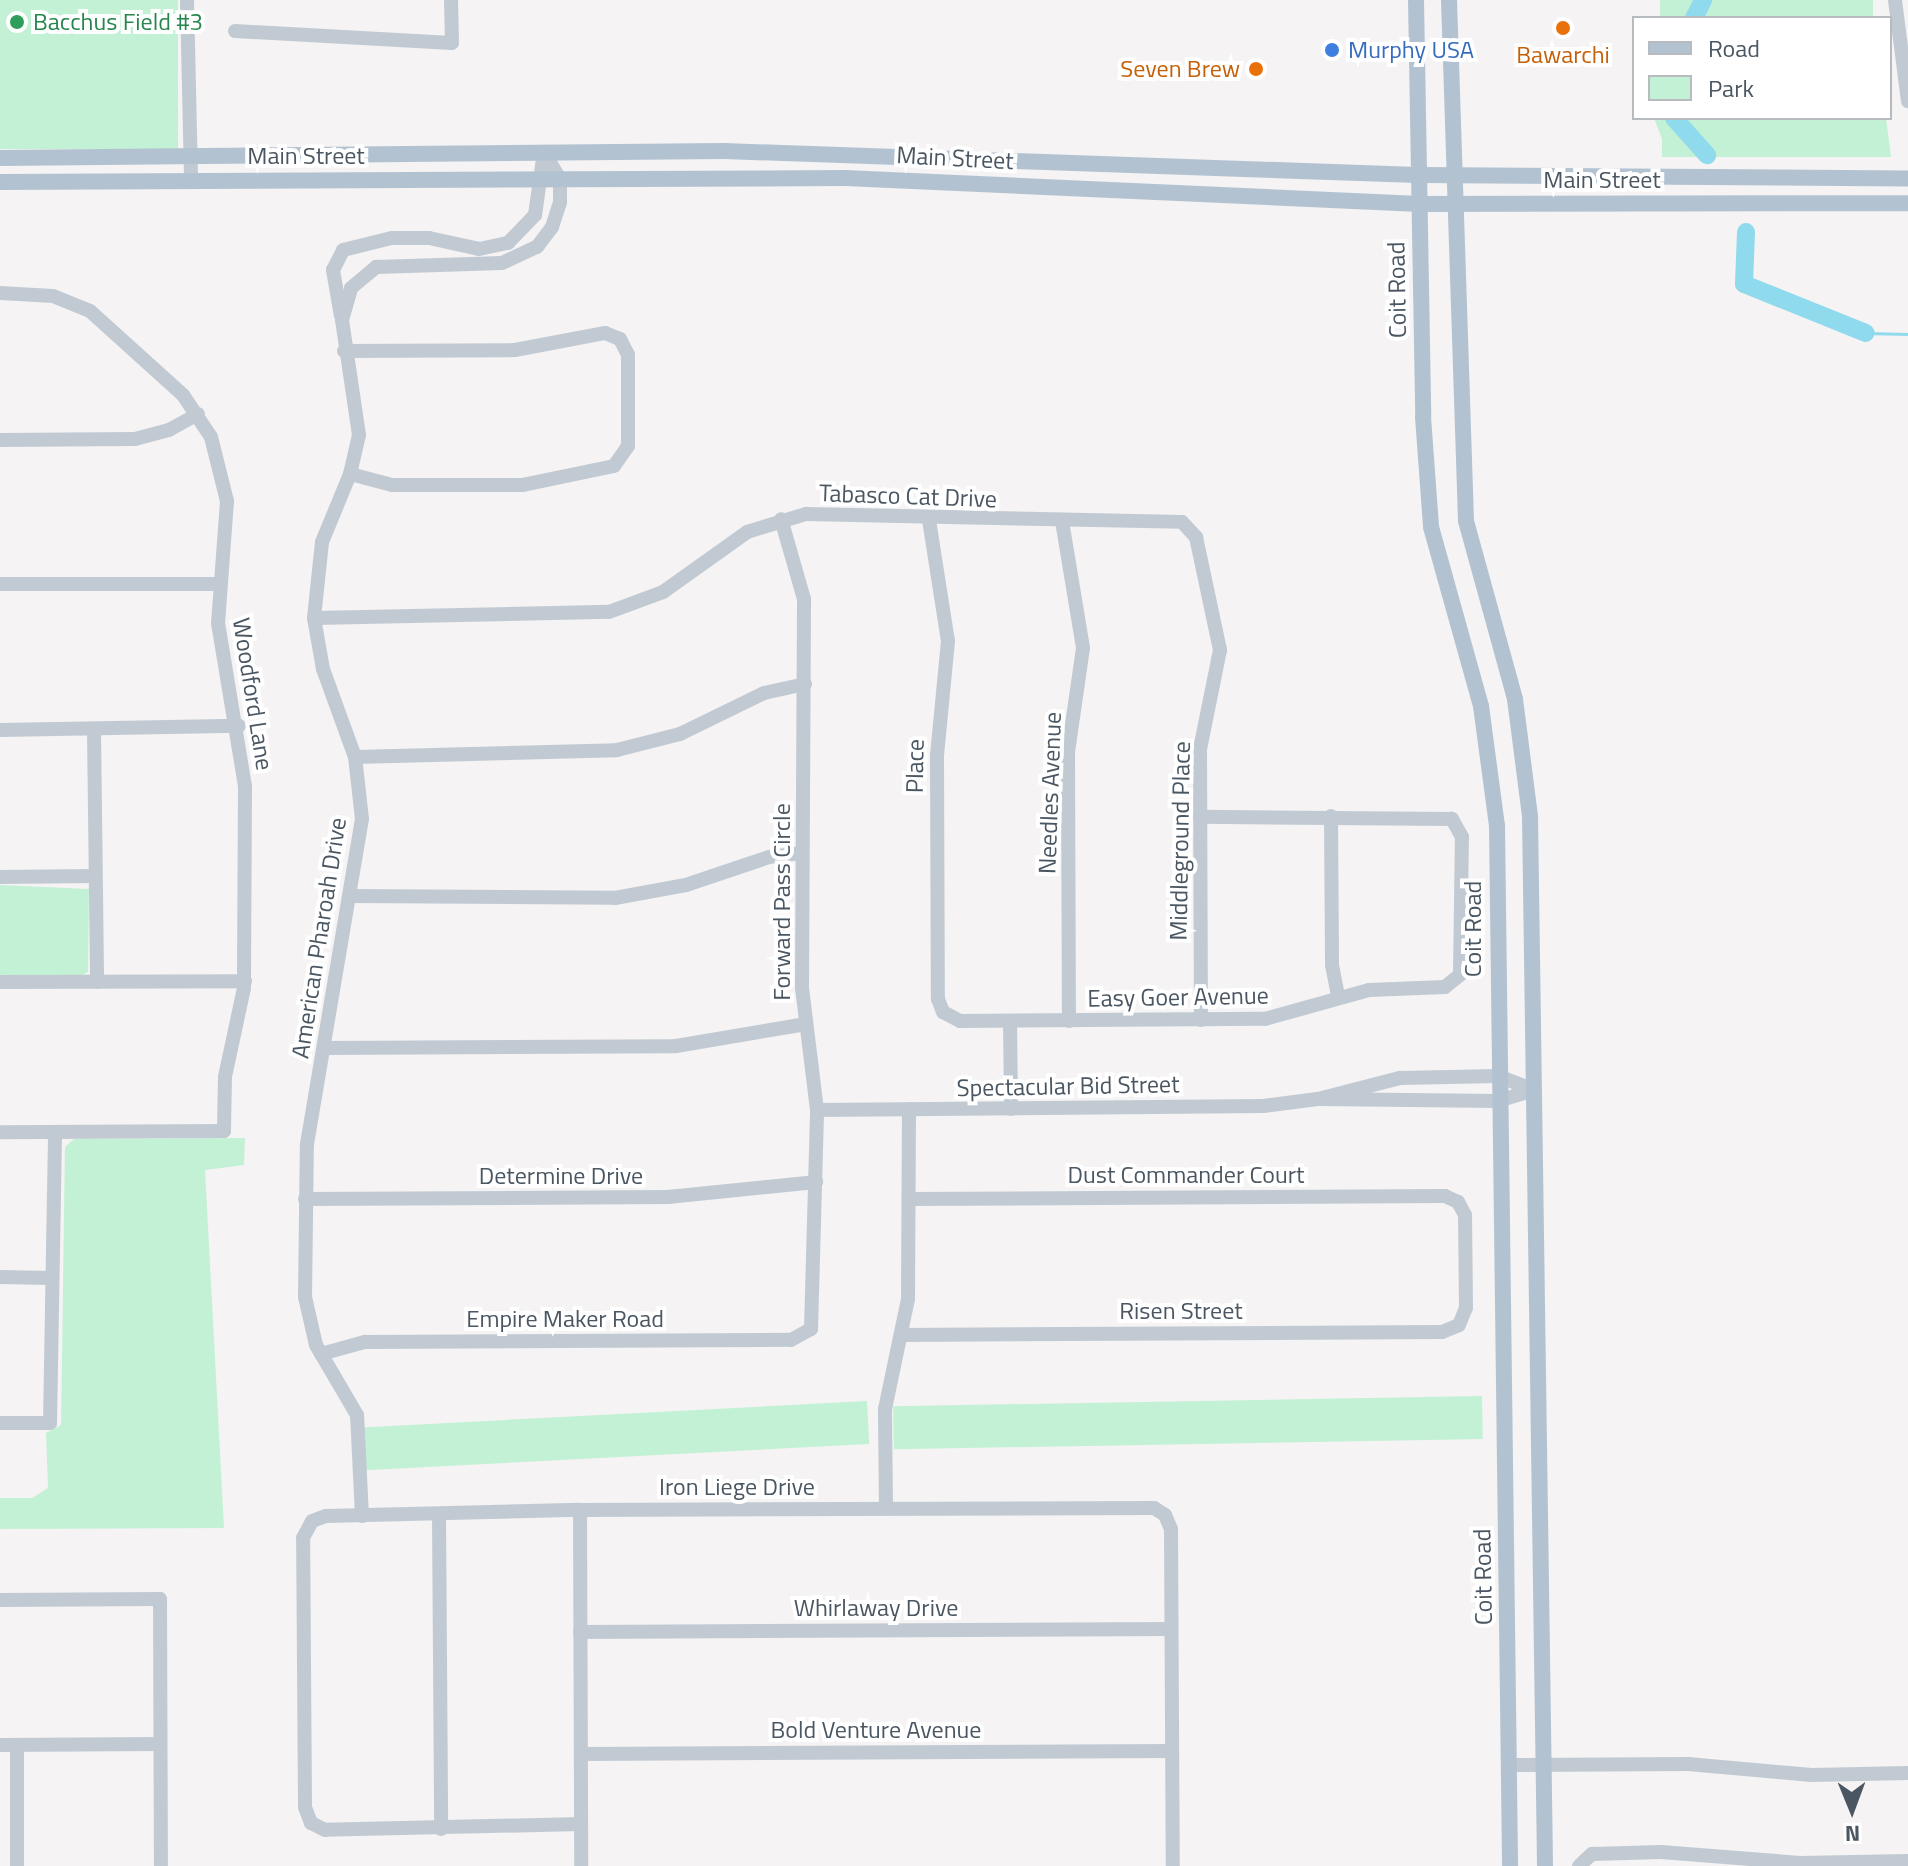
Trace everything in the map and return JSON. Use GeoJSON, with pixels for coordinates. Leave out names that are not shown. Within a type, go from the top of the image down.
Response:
{"type":"FeatureCollection","features":[{"type":"Feature","properties":{"kind":"main road","name":"Coit Road"},"geometry":{"type":"LineString","coordinates":[[1416,0],[1418,175],[1431,527],[1475,681],[1492,772],[1510,1866]]}},
{"type":"Feature","properties":{"kind":"main road"},"geometry":{"type":"LineString","coordinates":[[1449,0],[1453,204],[1466,521],[1515,699],[1530,816],[1545,1866]]}},
{"type":"Feature","properties":{"kind":"main road","name":"Main Street"},"geometry":{"type":"LineString","coordinates":[[0,158],[191,159],[544,152],[846,153],[1418,175],[1908,178]]}},
{"type":"Feature","properties":{"kind":"main road"},"geometry":{"type":"LineString","coordinates":[[845,178],[846,153]]}},
{"type":"Feature","properties":{"kind":"main road"},"geometry":{"type":"LineString","coordinates":[[1125,162],[1126,191]]}},
{"type":"Feature","properties":{"kind":"main road","name":"Main Street"},"geometry":{"type":"LineString","coordinates":[[0,182],[845,178],[1419,204],[1908,203]]}},
{"type":"Feature","properties":{"kind":"street"},"geometry":{"type":"LineString","coordinates":[[187,0],[191,180]]}},
{"type":"Feature","properties":{"kind":"street"},"geometry":{"type":"LineString","coordinates":[[235,31],[452,43],[451,0]]}},
{"type":"Feature","properties":{"kind":"street"},"geometry":{"type":"LineString","coordinates":[[1895,0],[1908,101]]}},
{"type":"Feature","properties":{"kind":"street"},"geometry":{"type":"LineString","coordinates":[[544,152],[560,179]]}},
{"type":"Feature","properties":{"kind":"street","name":"American Pharoah Drive"},"geometry":{"type":"LineString","coordinates":[[362,1516],[357,1415],[321,1354],[306,1307],[307,1144],[362,819],[355,757],[325,678],[314,618],[322,542],[350,474],[359,417],[344,351],[342,320],[333,278],[343,250],[357,243],[416,238],[479,249],[508,243],[535,215],[544,152]]}},
{"type":"Feature","properties":{"kind":"street","name":"American Pharoah Drive"},"geometry":{"type":"LineString","coordinates":[[342,320],[349,291],[367,272],[389,264],[502,263],[527,255],[555,222],[560,179]]}},
{"type":"Feature","properties":{"kind":"street"},"geometry":{"type":"LineString","coordinates":[[416,238],[418,263]]}},
{"type":"Feature","properties":{"kind":"street","name":"Woodford Lane"},"geometry":{"type":"LineString","coordinates":[[0,293],[53,296],[90,311],[198,414],[218,455],[225,486],[219,635],[239,726],[245,786],[245,981],[225,1077],[224,1131],[55,1132]]}},
{"type":"Feature","properties":{"kind":"street"},"geometry":{"type":"LineString","coordinates":[[344,351],[515,350],[600,333],[620,339],[628,355],[628,446],[622,461],[522,485],[392,485],[350,474]]}},
{"type":"Feature","properties":{"kind":"street"},"geometry":{"type":"LineString","coordinates":[[0,440],[135,439],[169,430],[198,414]]}},
{"type":"Feature","properties":{"kind":"street","name":"Tabasco Cat Drive"},"geometry":{"type":"LineString","coordinates":[[314,618],[609,612],[663,592],[732,540],[781,519],[831,513],[929,520],[1175,520],[1189,526]]}},
{"type":"Feature","properties":{"kind":"street","name":"Forward Pass Circle"},"geometry":{"type":"LineString","coordinates":[[781,519],[804,593],[801,853],[806,1024],[817,1110],[815,1317],[809,1333]]}},
{"type":"Feature","properties":{"kind":"street","name":"Place"},"geometry":{"type":"LineString","coordinates":[[929,520],[948,641],[937,756],[938,999],[945,1014]]}},
{"type":"Feature","properties":{"kind":"street","name":"Needles Avenue"},"geometry":{"type":"LineString","coordinates":[[1062,521],[1083,648],[1068,752],[1069,1021]]}},
{"type":"Feature","properties":{"kind":"street","name":"Middleground Place"},"geometry":{"type":"LineString","coordinates":[[1189,526],[1196,537],[1220,650],[1201,742],[1201,1020]]}},
{"type":"Feature","properties":{"kind":"street"},"geometry":{"type":"LineString","coordinates":[[0,584],[219,584]]}},
{"type":"Feature","properties":{"kind":"street"},"geometry":{"type":"LineString","coordinates":[[355,757],[617,750],[680,734],[764,693],[805,684]]}},
{"type":"Feature","properties":{"kind":"street"},"geometry":{"type":"LineString","coordinates":[[0,730],[239,726]]}},
{"type":"Feature","properties":{"kind":"street"},"geometry":{"type":"LineString","coordinates":[[94,729],[97,982]]}},
{"type":"Feature","properties":{"kind":"street"},"geometry":{"type":"LineString","coordinates":[[1200,817],[1331,816],[1332,965],[1338,997]]}},
{"type":"Feature","properties":{"kind":"street","name":"Easy Goer Avenue"},"geometry":{"type":"LineString","coordinates":[[945,1014],[957,1021],[1279,1018],[1338,997],[1378,989],[1441,987],[1456,980],[1463,965],[1462,837],[1456,823],[1440,816],[1331,816]]}},
{"type":"Feature","properties":{"kind":"street"},"geometry":{"type":"LineString","coordinates":[[351,896],[615,898],[686,885],[769,857],[801,853]]}},
{"type":"Feature","properties":{"kind":"street"},"geometry":{"type":"LineString","coordinates":[[0,877],[95,876]]}},
{"type":"Feature","properties":{"kind":"street"},"geometry":{"type":"LineString","coordinates":[[0,982],[245,981]]}},
{"type":"Feature","properties":{"kind":"street"},"geometry":{"type":"LineString","coordinates":[[1010,1021],[1011,1109]]}},
{"type":"Feature","properties":{"kind":"street"},"geometry":{"type":"LineString","coordinates":[[325,1048],[676,1046],[806,1024]]}},
{"type":"Feature","properties":{"kind":"street","name":"Spectacular Bid Street"},"geometry":{"type":"LineString","coordinates":[[817,1110],[1263,1106],[1318,1099],[1400,1078],[1498,1076],[1534,1090]]}},
{"type":"Feature","properties":{"kind":"street","name":"Spectacular Bid Street"},"geometry":{"type":"LineString","coordinates":[[1318,1099],[1499,1101],[1534,1090]]}},
{"type":"Feature","properties":{"kind":"street"},"geometry":{"type":"LineString","coordinates":[[886,1508],[885,1409],[902,1335],[909,1199],[909,1109]]}},
{"type":"Feature","properties":{"kind":"street"},"geometry":{"type":"LineString","coordinates":[[0,1132],[55,1132],[50,1423],[0,1423]]}},
{"type":"Feature","properties":{"kind":"street","name":"Determine Drive"},"geometry":{"type":"LineString","coordinates":[[305,1199],[651,1198],[816,1182]]}},
{"type":"Feature","properties":{"kind":"street","name":"Dust Commander Court"},"geometry":{"type":"LineString","coordinates":[[909,1199],[1443,1196],[1460,1204],[1465,1218],[1466,1308],[1459,1325]]}},
{"type":"Feature","properties":{"kind":"street"},"geometry":{"type":"LineString","coordinates":[[0,1277],[51,1278]]}},
{"type":"Feature","properties":{"kind":"street","name":"Risen Street"},"geometry":{"type":"LineString","coordinates":[[902,1335],[1442,1332],[1459,1325]]}},
{"type":"Feature","properties":{"kind":"street","name":"Empire Maker Road"},"geometry":{"type":"LineString","coordinates":[[321,1354],[365,1342],[791,1340],[809,1333]]}},
{"type":"Feature","properties":{"kind":"street","name":"Iron Liege Drive"},"geometry":{"type":"LineString","coordinates":[[441,1829],[325,1830],[307,1816],[303,1538],[309,1524],[322,1516],[580,1510],[1149,1507],[1165,1515],[1171,1529],[1171,1629]]}},
{"type":"Feature","properties":{"kind":"street"},"geometry":{"type":"LineString","coordinates":[[580,1510],[581,1866]]}},
{"type":"Feature","properties":{"kind":"street"},"geometry":{"type":"LineString","coordinates":[[439,1515],[441,1829],[581,1824]]}},
{"type":"Feature","properties":{"kind":"street"},"geometry":{"type":"LineString","coordinates":[[0,1600],[160,1599],[161,1866]]}},
{"type":"Feature","properties":{"kind":"street"},"geometry":{"type":"LineString","coordinates":[[1171,1629],[1173,1866]]}},
{"type":"Feature","properties":{"kind":"street","name":"Whirlaway Drive"},"geometry":{"type":"LineString","coordinates":[[580,1632],[1171,1629]]}},
{"type":"Feature","properties":{"kind":"street"},"geometry":{"type":"LineString","coordinates":[[0,1745],[160,1744]]}},
{"type":"Feature","properties":{"kind":"street"},"geometry":{"type":"LineString","coordinates":[[17,1745],[17,1866]]}},
{"type":"Feature","properties":{"kind":"street","name":"Bold Venture Avenue"},"geometry":{"type":"LineString","coordinates":[[581,1754],[1172,1751]]}},
{"type":"Feature","properties":{"kind":"street"},"geometry":{"type":"LineString","coordinates":[[1509,1765],[1688,1764],[1821,1775],[1908,1773]]}},
{"type":"Feature","properties":{"kind":"street"},"geometry":{"type":"LineString","coordinates":[[1581,1862],[1661,1852],[1800,1863],[1908,1861]]}},
{"type":"Feature","properties":{"kind":"green space"},"geometry":{"type":"Polygon","coordinates":[[[0,0],[178,0],[178,149],[0,149],[0,0]]]}},
{"type":"Feature","properties":{"kind":"green space"},"geometry":{"type":"Polygon","coordinates":[[[1660,0],[1873,0],[1873,16],[1660,16],[1660,0]]]}},
{"type":"Feature","properties":{"kind":"green space"},"geometry":{"type":"Polygon","coordinates":[[[1655,120],[1886,120],[1891,157],[1662,157],[1662,139],[1655,120]]]}},
{"type":"Feature","properties":{"kind":"green space"},"geometry":{"type":"Polygon","coordinates":[[[0,885],[89,889],[88,972],[81,976],[0,976],[0,885]]]}},
{"type":"Feature","properties":{"kind":"green space"},"geometry":{"type":"Polygon","coordinates":[[[245,1138],[244,1165],[205,1170],[224,1528],[0,1529],[0,1498],[32,1498],[48,1488],[46,1433],[61,1425],[65,1147],[74,1139],[245,1138]]]}},
{"type":"Feature","properties":{"kind":"green space"},"geometry":{"type":"Polygon","coordinates":[[[1482,1396],[1483,1439],[894,1449],[893,1406],[1482,1396]]]}},
{"type":"Feature","properties":{"kind":"green space"},"geometry":{"type":"Polygon","coordinates":[[[867,1401],[869,1444],[365,1470],[363,1427],[867,1401]]]}},
{"type":"Feature","properties":{"kind":"waterway"},"geometry":{"type":"LineString","coordinates":[[1695,16],[1703,0]]}},
{"type":"Feature","properties":{"kind":"waterway"},"geometry":{"type":"LineString","coordinates":[[1676,120],[1707,155]]}},
{"type":"Feature","properties":{"kind":"waterway"},"geometry":{"type":"LineString","coordinates":[[1746,232],[1744,284],[1866,333]]}},
{"type":"Feature","properties":{"kind":"waterway"},"geometry":{"type":"LineString","coordinates":[[1866,333],[1908,334]]}},
{"type":"Feature","properties":{"kind":"place","name":"Bacchus Field #3"},"geometry":{"type":"Point","coordinates":[17,22]}},
{"type":"Feature","properties":{"kind":"place","name":"Bawarchi"},"geometry":{"type":"Point","coordinates":[1563,28]}},
{"type":"Feature","properties":{"kind":"place","name":"Murphy USA"},"geometry":{"type":"Point","coordinates":[1332,50]}},
{"type":"Feature","properties":{"kind":"place","name":"Seven Brew"},"geometry":{"type":"Point","coordinates":[1256,69]}}]}
